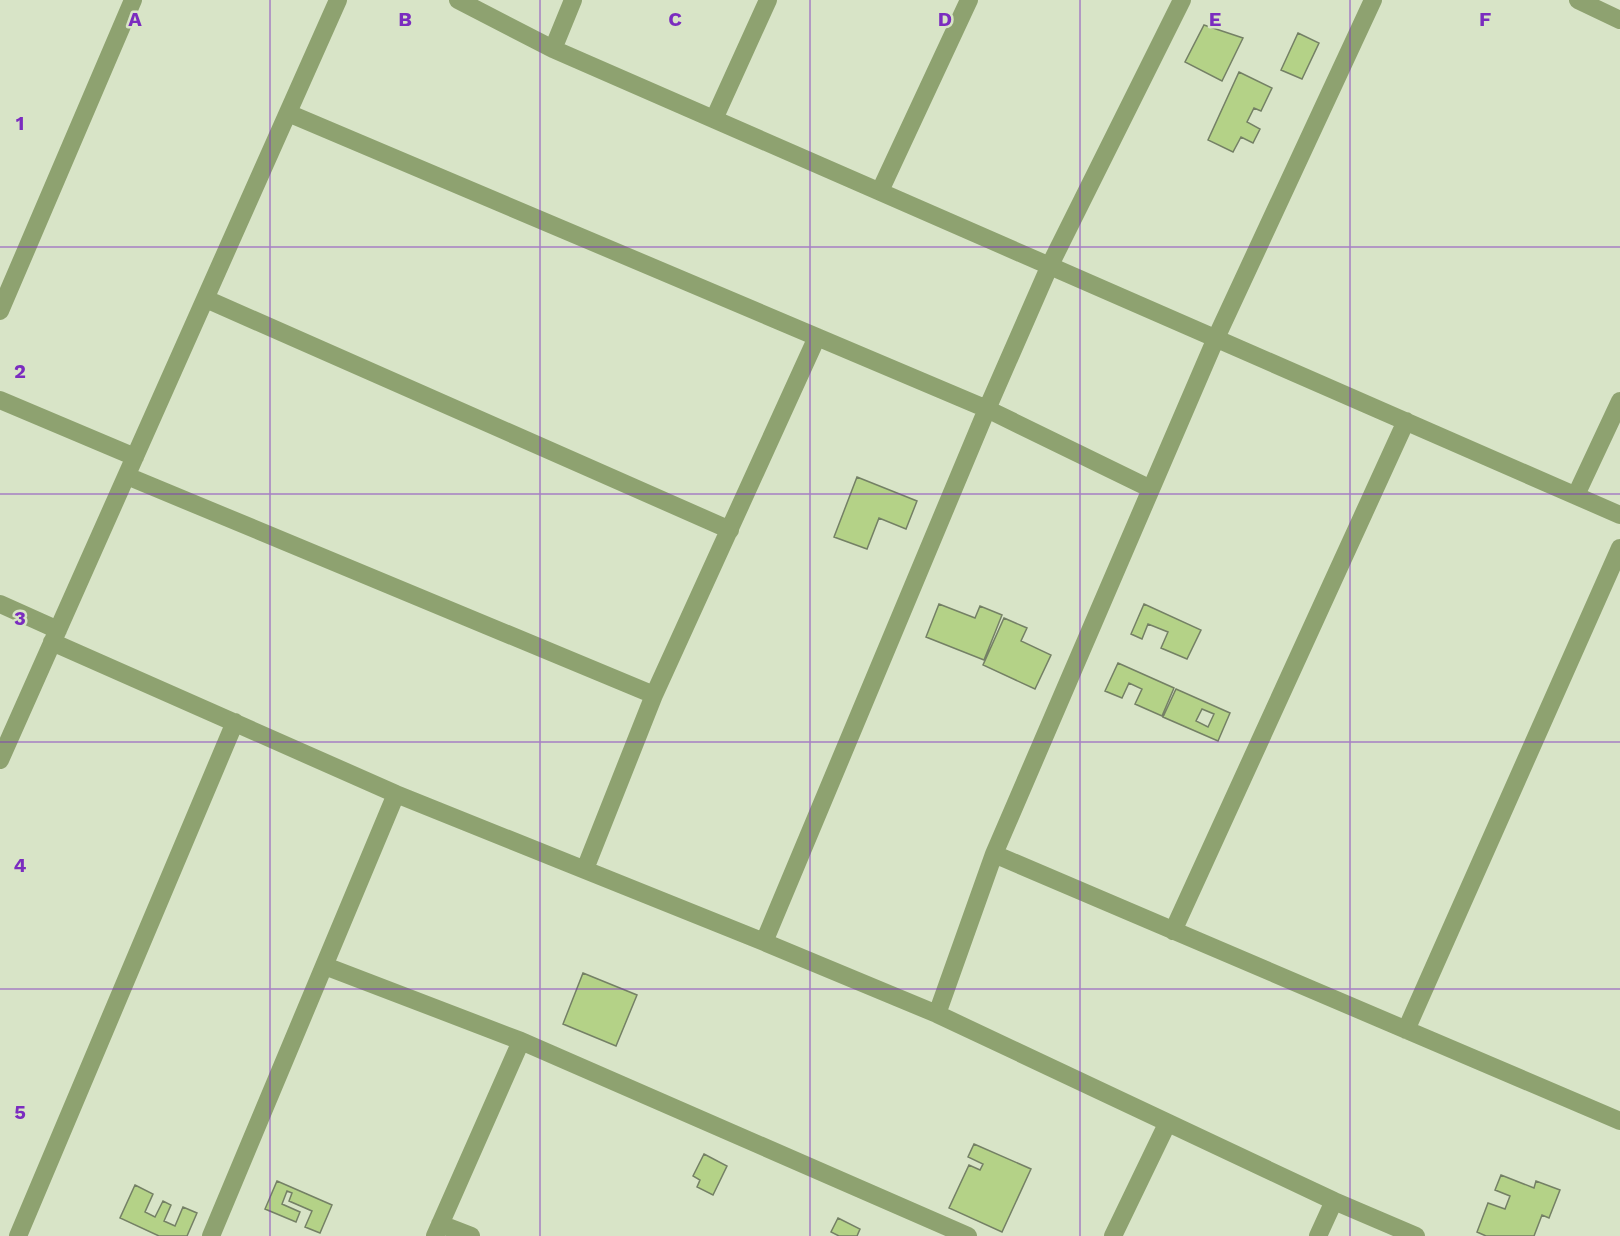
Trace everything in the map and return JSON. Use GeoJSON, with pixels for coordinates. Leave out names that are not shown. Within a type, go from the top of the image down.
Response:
{"type":"FeatureCollection","features":[{"type":"Feature","properties":{"kind":"street"},"geometry":{"type":"LineString","coordinates":[[0,311],[133,0]]}},
{"type":"Feature","properties":{"kind":"street"},"geometry":{"type":"LineString","coordinates":[[0,760],[338,0]]}},
{"type":"Feature","properties":{"kind":"street"},"geometry":{"type":"LineString","coordinates":[[458,0],[553,49],[1620,515]]}},
{"type":"Feature","properties":{"kind":"street"},"geometry":{"type":"LineString","coordinates":[[553,49],[573,0]]}},
{"type":"Feature","properties":{"kind":"street"},"geometry":{"type":"LineString","coordinates":[[714,119],[768,0]]}},
{"type":"Feature","properties":{"kind":"street"},"geometry":{"type":"LineString","coordinates":[[880,191],[969,0]]}},
{"type":"Feature","properties":{"kind":"street"},"geometry":{"type":"LineString","coordinates":[[764,942],[987,409],[1050,266],[1182,0]]}},
{"type":"Feature","properties":{"kind":"street"},"geometry":{"type":"LineString","coordinates":[[938,1014],[994,854],[1216,338],[1373,0]]}},
{"type":"Feature","properties":{"kind":"street"},"geometry":{"type":"LineString","coordinates":[[1578,0],[1620,20]]}},
{"type":"Feature","properties":{"kind":"street"},"geometry":{"type":"LineString","coordinates":[[288,114],[987,409],[1151,489]]}},
{"type":"Feature","properties":{"kind":"street"},"geometry":{"type":"LineString","coordinates":[[206,299],[730,530]]}},
{"type":"Feature","properties":{"kind":"street"},"geometry":{"type":"LineString","coordinates":[[585,868],[654,695],[817,337]]}},
{"type":"Feature","properties":{"kind":"street"},"geometry":{"type":"LineString","coordinates":[[0,400],[135,457]]}},
{"type":"Feature","properties":{"kind":"street"},"geometry":{"type":"LineString","coordinates":[[1576,495],[1620,401]]}},
{"type":"Feature","properties":{"kind":"street"},"geometry":{"type":"LineString","coordinates":[[1173,931],[1406,421]]}},
{"type":"Feature","properties":{"kind":"street"},"geometry":{"type":"LineString","coordinates":[[127,476],[654,695]]}},
{"type":"Feature","properties":{"kind":"street"},"geometry":{"type":"LineString","coordinates":[[1406,1030],[1620,548]]}},
{"type":"Feature","properties":{"kind":"street"},"geometry":{"type":"LineString","coordinates":[[0,604],[55,636],[235,722],[396,794],[585,868],[938,1014],[1167,1124],[1416,1236]]}},
{"type":"Feature","properties":{"kind":"street"},"geometry":{"type":"LineString","coordinates":[[18,1236],[235,722]]}},
{"type":"Feature","properties":{"kind":"street"},"geometry":{"type":"LineString","coordinates":[[211,1236],[396,794]]}},
{"type":"Feature","properties":{"kind":"street"},"geometry":{"type":"LineString","coordinates":[[994,854],[1620,1121]]}},
{"type":"Feature","properties":{"kind":"street"},"geometry":{"type":"LineString","coordinates":[[325,966],[521,1041],[968,1236]]}},
{"type":"Feature","properties":{"kind":"street"},"geometry":{"type":"LineString","coordinates":[[471,1236],[437,1230],[521,1041]]}},
{"type":"Feature","properties":{"kind":"street"},"geometry":{"type":"LineString","coordinates":[[1113,1236],[1167,1124]]}},
{"type":"Feature","properties":{"kind":"street"},"geometry":{"type":"LineString","coordinates":[[1318,1236],[1334,1201]]}},
{"type":"Feature","properties":{"kind":"building"},"geometry":{"type":"Polygon","coordinates":[[[1204,25],[1243,38],[1222,81],[1185,62],[1204,25]]]}},
{"type":"Feature","properties":{"kind":"building"},"geometry":{"type":"Polygon","coordinates":[[[1298,33],[1319,43],[1302,79],[1281,70],[1298,33]]]}},
{"type":"Feature","properties":{"kind":"building"},"geometry":{"type":"Polygon","coordinates":[[[1239,72],[1272,88],[1261,111],[1254,108],[1247,122],[1260,129],[1253,143],[1241,137],[1233,152],[1208,140],[1239,72]]]}},
{"type":"Feature","properties":{"kind":"building"},"geometry":{"type":"Polygon","coordinates":[[[857,477],[917,501],[906,529],[879,518],[867,549],[834,537],[857,477]]]}},
{"type":"Feature","properties":{"kind":"building"},"geometry":{"type":"Polygon","coordinates":[[[939,604],[975,618],[980,606],[1002,615],[984,660],[926,637],[939,604]]]}},
{"type":"Feature","properties":{"kind":"building"},"geometry":{"type":"Polygon","coordinates":[[[1144,604],[1201,630],[1187,659],[1161,648],[1168,632],[1148,624],[1142,639],[1131,634],[1144,604]]]}},
{"type":"Feature","properties":{"kind":"building"},"geometry":{"type":"Polygon","coordinates":[[[1004,618],[1027,628],[1021,641],[1051,655],[1035,689],[983,665],[1004,618]]]}},
{"type":"Feature","properties":{"kind":"building"},"geometry":{"type":"Polygon","coordinates":[[[1118,663],[1174,688],[1162,716],[1135,704],[1142,689],[1129,683],[1122,698],[1105,691],[1118,663]]]}},
{"type":"Feature","properties":{"kind":"building"},"geometry":{"type":"Polygon","coordinates":[[[1176,689],[1230,713],[1218,741],[1163,717],[1176,689]],[[1202,709],[1196,721],[1208,727],[1214,714],[1202,709]]]}},
{"type":"Feature","properties":{"kind":"building"},"geometry":{"type":"Polygon","coordinates":[[[583,973],[637,995],[616,1046],[563,1024],[583,973]]]}},
{"type":"Feature","properties":{"kind":"building"},"geometry":{"type":"Polygon","coordinates":[[[974,1144],[1031,1169],[1002,1232],[949,1208],[969,1165],[980,1170],[983,1164],[968,1157],[974,1144]]]}},
{"type":"Feature","properties":{"kind":"building"},"geometry":{"type":"Polygon","coordinates":[[[704,1154],[727,1166],[713,1195],[697,1187],[700,1180],[693,1176],[704,1154]]]}},
{"type":"Feature","properties":{"kind":"building"},"geometry":{"type":"Polygon","coordinates":[[[1501,1175],[1534,1188],[1536,1181],[1560,1190],[1549,1218],[1542,1215],[1534,1236],[1486,1236],[1477,1232],[1488,1203],[1505,1209],[1510,1196],[1495,1190],[1501,1175]]]}},
{"type":"Feature","properties":{"kind":"building"},"geometry":{"type":"Polygon","coordinates":[[[277,1181],[332,1205],[320,1233],[305,1227],[312,1211],[289,1201],[292,1193],[287,1191],[282,1204],[300,1212],[296,1222],[265,1209],[277,1181]]]}},
{"type":"Feature","properties":{"kind":"building"},"geometry":{"type":"Polygon","coordinates":[[[135,1185],[153,1194],[145,1212],[155,1217],[163,1201],[171,1205],[164,1221],[175,1226],[183,1207],[197,1213],[187,1236],[159,1236],[120,1218],[135,1185]]]}},
{"type":"Feature","properties":{"kind":"building"},"geometry":{"type":"Polygon","coordinates":[[[838,1218],[860,1229],[857,1236],[839,1236],[831,1232],[838,1218]]]}}]}
